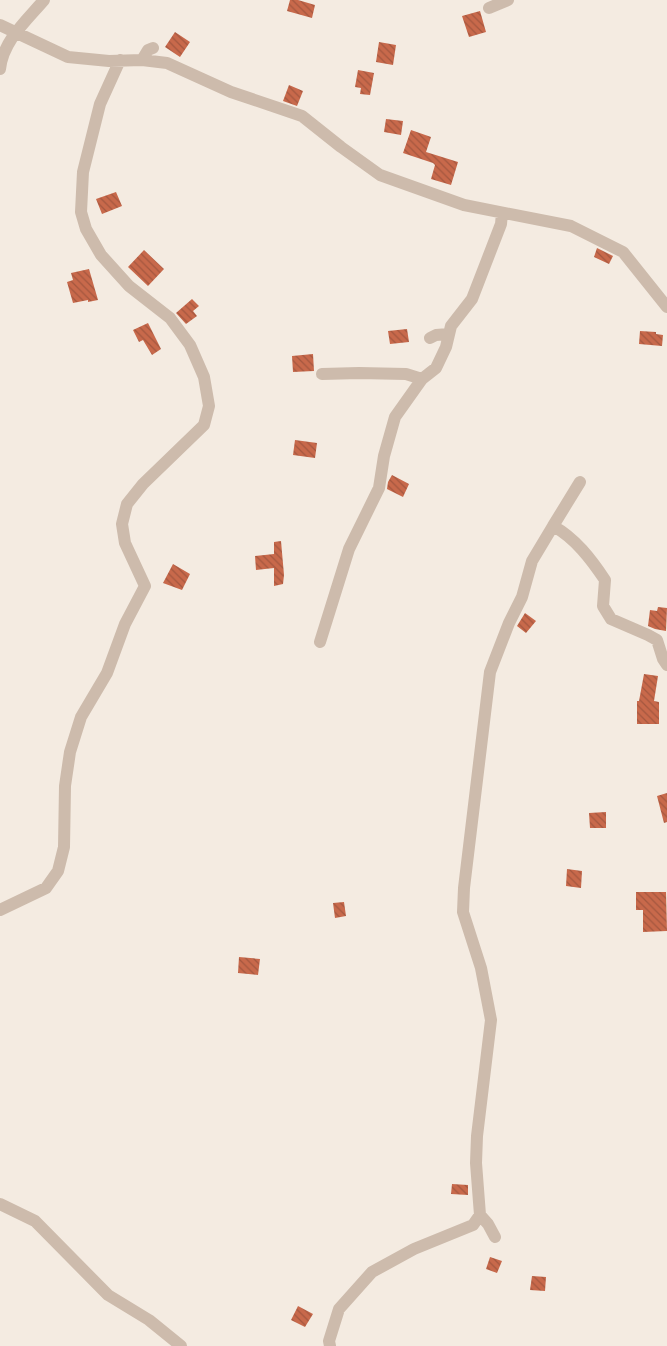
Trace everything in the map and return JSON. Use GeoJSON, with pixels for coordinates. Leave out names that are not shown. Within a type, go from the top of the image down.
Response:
{"type":"FeatureCollection","features":[{"type":"Feature","properties":{"kind":"street"},"geometry":{"type":"LineString","coordinates":[[0,69],[1,55],[16,32],[44,0]]}},
{"type":"Feature","properties":{"kind":"street"},"geometry":{"type":"LineString","coordinates":[[489,8],[508,0]]}},
{"type":"Feature","properties":{"kind":"street"},"geometry":{"type":"LineString","coordinates":[[0,25],[68,57],[142,60],[167,64],[231,92],[302,116],[340,147],[380,175],[464,205],[572,226],[623,252],[667,307]]}},
{"type":"Feature","properties":{"kind":"street"},"geometry":{"type":"LineString","coordinates":[[142,60],[148,50],[153,48]]}},
{"type":"Feature","properties":{"kind":"street"},"geometry":{"type":"LineString","coordinates":[[0,910],[46,888],[58,871],[64,847],[65,786],[70,752],[81,717],[107,674],[125,624],[145,586],[125,543],[122,524],[127,504],[143,484],[204,425],[209,406],[204,377],[190,345],[170,318],[129,286],[101,255],[86,229],[81,212],[83,172],[100,104],[120,60]]}},
{"type":"Feature","properties":{"kind":"street"},"geometry":{"type":"LineString","coordinates":[[320,642],[350,549],[379,488],[384,456],[395,417],[422,379],[436,368],[446,348],[451,326],[472,299],[501,224],[502,213]]}},
{"type":"Feature","properties":{"kind":"street"},"geometry":{"type":"LineString","coordinates":[[430,338],[436,335],[449,334]]}},
{"type":"Feature","properties":{"kind":"street"},"geometry":{"type":"LineString","coordinates":[[322,374],[406,374],[422,379]]}},
{"type":"Feature","properties":{"kind":"street"},"geometry":{"type":"LineString","coordinates":[[495,1237],[488,1224],[480,1215],[476,1163],[491,1020],[481,968],[463,912],[464,888],[490,672],[509,623],[522,597],[532,562],[580,482]]}},
{"type":"Feature","properties":{"kind":"street"},"geometry":{"type":"LineString","coordinates":[[553,526],[567,533],[595,564],[605,580],[602,606],[611,619],[657,640],[667,665]]}},
{"type":"Feature","properties":{"kind":"street"},"geometry":{"type":"LineString","coordinates":[[0,1204],[35,1221],[108,1295],[149,1320],[181,1346]]}},
{"type":"Feature","properties":{"kind":"street"},"geometry":{"type":"LineString","coordinates":[[330,1346],[329,1341],[339,1309],[372,1272],[414,1249],[473,1225],[480,1215]]}},
{"type":"Feature","properties":{"kind":"building"},"geometry":{"type":"Polygon","coordinates":[[[290,0],[298,0],[315,5],[312,18],[287,11],[290,0]]]}},
{"type":"Feature","properties":{"kind":"building"},"geometry":{"type":"Polygon","coordinates":[[[480,11],[486,32],[469,37],[462,16],[480,11]]]}},
{"type":"Feature","properties":{"kind":"building"},"geometry":{"type":"Polygon","coordinates":[[[175,32],[190,42],[180,57],[165,47],[175,32]]]}},
{"type":"Feature","properties":{"kind":"building"},"geometry":{"type":"Polygon","coordinates":[[[379,42],[396,45],[393,65],[376,62],[379,42]]]}},
{"type":"Feature","properties":{"kind":"building"},"geometry":{"type":"Polygon","coordinates":[[[358,70],[374,73],[370,95],[360,94],[361,88],[355,87],[358,70]]]}},
{"type":"Feature","properties":{"kind":"building"},"geometry":{"type":"Polygon","coordinates":[[[289,85],[303,91],[297,106],[283,101],[289,85]]]}},
{"type":"Feature","properties":{"kind":"building"},"geometry":{"type":"Polygon","coordinates":[[[386,119],[403,121],[401,135],[384,132],[386,119]]]}},
{"type":"Feature","properties":{"kind":"building"},"geometry":{"type":"Polygon","coordinates":[[[411,130],[431,137],[426,152],[458,162],[451,185],[431,179],[435,165],[433,163],[403,153],[411,130]]]}},
{"type":"Feature","properties":{"kind":"building"},"geometry":{"type":"Polygon","coordinates":[[[116,192],[122,206],[102,214],[96,199],[116,192]]]}},
{"type":"Feature","properties":{"kind":"building"},"geometry":{"type":"Polygon","coordinates":[[[597,248],[613,256],[609,264],[594,257],[597,248]]]}},
{"type":"Feature","properties":{"kind":"building"},"geometry":{"type":"Polygon","coordinates":[[[144,250],[164,269],[148,286],[128,267],[144,250]]]}},
{"type":"Feature","properties":{"kind":"building"},"geometry":{"type":"Polygon","coordinates":[[[89,269],[98,300],[73,303],[67,282],[73,280],[71,273],[89,269]]]}},
{"type":"Feature","properties":{"kind":"building"},"geometry":{"type":"Polygon","coordinates":[[[192,299],[199,306],[193,311],[197,316],[186,324],[176,313],[192,299]]]}},
{"type":"Feature","properties":{"kind":"building"},"geometry":{"type":"Polygon","coordinates":[[[148,323],[161,349],[152,355],[143,340],[139,342],[133,330],[148,323]]]}},
{"type":"Feature","properties":{"kind":"building"},"geometry":{"type":"Polygon","coordinates":[[[407,329],[409,342],[390,344],[388,331],[407,329]]]}},
{"type":"Feature","properties":{"kind":"building"},"geometry":{"type":"Polygon","coordinates":[[[640,331],[656,332],[656,334],[663,335],[662,346],[639,344],[640,331]]]}},
{"type":"Feature","properties":{"kind":"building"},"geometry":{"type":"Polygon","coordinates":[[[313,354],[314,371],[293,372],[292,356],[313,354]]]}},
{"type":"Feature","properties":{"kind":"building"},"geometry":{"type":"Polygon","coordinates":[[[295,440],[317,443],[315,458],[293,455],[295,440]]]}},
{"type":"Feature","properties":{"kind":"building"},"geometry":{"type":"Polygon","coordinates":[[[392,475],[409,484],[403,497],[387,489],[392,475]]]}},
{"type":"Feature","properties":{"kind":"building"},"geometry":{"type":"Polygon","coordinates":[[[281,541],[283,584],[274,586],[274,568],[256,570],[255,556],[274,554],[274,542],[281,541]]]}},
{"type":"Feature","properties":{"kind":"building"},"geometry":{"type":"Polygon","coordinates":[[[173,564],[190,574],[182,590],[163,583],[173,564]]]}},
{"type":"Feature","properties":{"kind":"building"},"geometry":{"type":"Polygon","coordinates":[[[658,607],[667,608],[666,631],[648,626],[650,610],[657,611],[658,607]]]}},
{"type":"Feature","properties":{"kind":"building"},"geometry":{"type":"Polygon","coordinates":[[[525,613],[536,621],[526,633],[517,626],[525,613]]]}},
{"type":"Feature","properties":{"kind":"building"},"geometry":{"type":"Polygon","coordinates":[[[644,674],[658,676],[654,701],[659,702],[659,724],[637,724],[637,701],[639,701],[644,674]]]}},
{"type":"Feature","properties":{"kind":"building"},"geometry":{"type":"Polygon","coordinates":[[[667,793],[667,822],[664,823],[657,796],[667,793]]]}},
{"type":"Feature","properties":{"kind":"building"},"geometry":{"type":"Polygon","coordinates":[[[606,812],[606,828],[590,828],[589,813],[606,812]]]}},
{"type":"Feature","properties":{"kind":"building"},"geometry":{"type":"Polygon","coordinates":[[[567,869],[582,871],[581,888],[566,886],[567,869]]]}},
{"type":"Feature","properties":{"kind":"building"},"geometry":{"type":"Polygon","coordinates":[[[636,892],[666,892],[667,931],[643,932],[643,910],[636,910],[636,892]]]}},
{"type":"Feature","properties":{"kind":"building"},"geometry":{"type":"Polygon","coordinates":[[[344,902],[346,916],[335,918],[333,903],[344,902]]]}},
{"type":"Feature","properties":{"kind":"building"},"geometry":{"type":"Polygon","coordinates":[[[239,957],[260,959],[258,975],[238,973],[239,957]]]}},
{"type":"Feature","properties":{"kind":"building"},"geometry":{"type":"Polygon","coordinates":[[[452,1184],[468,1185],[468,1195],[451,1194],[452,1184]]]}},
{"type":"Feature","properties":{"kind":"building"},"geometry":{"type":"Polygon","coordinates":[[[490,1257],[502,1261],[497,1273],[486,1269],[490,1257]]]}},
{"type":"Feature","properties":{"kind":"building"},"geometry":{"type":"Polygon","coordinates":[[[532,1276],[546,1277],[545,1291],[530,1290],[532,1276]]]}},
{"type":"Feature","properties":{"kind":"building"},"geometry":{"type":"Polygon","coordinates":[[[298,1306],[313,1314],[305,1327],[291,1320],[298,1306]]]}}]}
